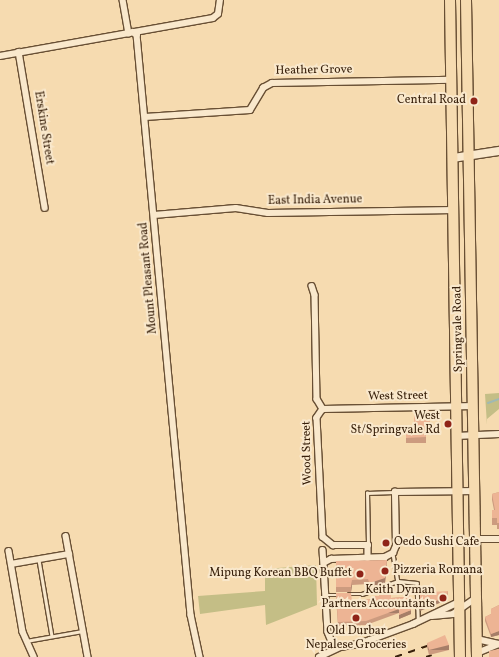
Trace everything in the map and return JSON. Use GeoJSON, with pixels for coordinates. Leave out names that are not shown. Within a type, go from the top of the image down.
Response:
{"type":"FeatureCollection","features":[{"type":"Feature","properties":{"kind":"highway","name":"Springvale Road"},"geometry":{"type":"LineString","coordinates":[[450,0],[460,657]]}},
{"type":"Feature","properties":{"kind":"highway","name":"Springvale Road"},"geometry":{"type":"LineString","coordinates":[[466,0],[475,435],[477,655]]}},
{"type":"Feature","properties":{"kind":"street","name":"Mount Pleasant Road"},"geometry":{"type":"LineString","coordinates":[[123,0],[131,32],[137,35],[191,614],[200,657]]}},
{"type":"Feature","properties":{"kind":"street"},"geometry":{"type":"LineString","coordinates":[[0,56],[213,18],[218,14],[220,0]]}},
{"type":"Feature","properties":{"kind":"street","name":"Erskine Street"},"geometry":{"type":"LineString","coordinates":[[19,52],[45,208]]}},
{"type":"Feature","properties":{"kind":"street","name":"Heather Grove"},"geometry":{"type":"LineString","coordinates":[[145,117],[250,110],[263,88],[272,83],[452,80]]}},
{"type":"Feature","properties":{"kind":"street"},"geometry":{"type":"LineString","coordinates":[[453,158],[469,157],[499,151]]}},
{"type":"Feature","properties":{"kind":"street","name":"East India Avenue"},"geometry":{"type":"LineString","coordinates":[[154,215],[236,208],[268,214],[454,210]]}},
{"type":"Feature","properties":{"kind":"street","name":"Wood Street"},"geometry":{"type":"LineString","coordinates":[[312,286],[315,295],[317,399],[323,409],[317,418],[323,537],[333,545],[368,545]]}},
{"type":"Feature","properties":{"kind":"street","name":"West Street"},"geometry":{"type":"LineString","coordinates":[[323,409],[474,406]]}},
{"type":"Feature","properties":{"kind":"street"},"geometry":{"type":"LineString","coordinates":[[456,436],[499,434]]}},
{"type":"Feature","properties":{"kind":"street"},"geometry":{"type":"LineString","coordinates":[[325,562],[330,559],[368,558],[393,553],[396,546],[395,492],[475,491]]}},
{"type":"Feature","properties":{"kind":"street"},"geometry":{"type":"LineString","coordinates":[[66,536],[88,657]]}},
{"type":"Feature","properties":{"kind":"street"},"geometry":{"type":"LineString","coordinates":[[476,539],[499,539]]}},
{"type":"Feature","properties":{"kind":"street"},"geometry":{"type":"LineString","coordinates":[[368,545],[368,558]]}},
{"type":"Feature","properties":{"kind":"street"},"geometry":{"type":"LineString","coordinates":[[323,550],[325,562],[328,632],[335,649]]}},
{"type":"Feature","properties":{"kind":"street"},"geometry":{"type":"LineString","coordinates":[[9,551],[26,641],[34,657]]}},
{"type":"Feature","properties":{"kind":"street"},"geometry":{"type":"LineString","coordinates":[[11,564],[69,554]]}},
{"type":"Feature","properties":{"kind":"street"},"geometry":{"type":"LineString","coordinates":[[319,657],[335,649],[368,641],[432,616],[448,615],[459,605],[477,597]]}},
{"type":"Feature","properties":{"kind":"street"},"geometry":{"type":"LineString","coordinates":[[476,639],[499,644]]}},
{"type":"Feature","properties":{"kind":"street"},"geometry":{"type":"LineString","coordinates":[[477,655],[499,644]]}},
{"type":"Feature","properties":{"kind":"lane"},"geometry":{"type":"LineString","coordinates":[[368,545],[367,493],[395,492]]}},
{"type":"Feature","properties":{"kind":"lane"},"geometry":{"type":"LineString","coordinates":[[393,553],[396,561],[398,581]]}},
{"type":"Feature","properties":{"kind":"lane"},"geometry":{"type":"LineString","coordinates":[[39,560],[52,636]]}},
{"type":"Feature","properties":{"kind":"lane"},"geometry":{"type":"LineString","coordinates":[[326,595],[362,594],[398,581],[417,583],[418,622]]}},
{"type":"Feature","properties":{"kind":"lane"},"geometry":{"type":"LineString","coordinates":[[26,641],[83,631]]}},
{"type":"Feature","properties":{"kind":"shaded area"},"geometry":{"type":"Polygon","coordinates":[[[499,393],[499,409],[487,419],[487,425],[485,394],[499,393]]]}},
{"type":"Feature","properties":{"kind":"shaded area"},"geometry":{"type":"Polygon","coordinates":[[[316,565],[317,605],[266,625],[265,605],[200,614],[198,596],[265,591],[265,569],[316,565]]]}},
{"type":"Feature","properties":{"kind":"building"},"geometry":{"type":"Polygon","coordinates":[[[429,410],[430,426],[425,426],[426,437],[406,438],[406,429],[414,429],[414,411],[429,410]]]}},
{"type":"Feature","properties":{"kind":"building"},"geometry":{"type":"Polygon","coordinates":[[[499,492],[499,523],[497,523],[497,518],[492,518],[492,510],[495,510],[492,494],[499,492]]]}},
{"type":"Feature","properties":{"kind":"building"},"geometry":{"type":"Polygon","coordinates":[[[387,560],[385,578],[373,582],[369,582],[368,579],[352,580],[351,587],[336,587],[336,561],[387,560]]]}},
{"type":"Feature","properties":{"kind":"building"},"geometry":{"type":"Polygon","coordinates":[[[385,584],[386,590],[391,590],[391,598],[404,597],[404,590],[409,590],[411,610],[399,615],[399,609],[366,621],[338,622],[336,593],[351,593],[352,601],[372,599],[372,596],[379,596],[379,587],[385,584]]]}},
{"type":"Feature","properties":{"kind":"building"},"geometry":{"type":"Polygon","coordinates":[[[420,587],[429,587],[432,592],[448,591],[447,597],[420,607],[420,587]]]}},
{"type":"Feature","properties":{"kind":"building"},"geometry":{"type":"Polygon","coordinates":[[[499,605],[499,631],[491,634],[485,617],[491,614],[491,609],[499,605]]]}},
{"type":"Feature","properties":{"kind":"building"},"geometry":{"type":"Polygon","coordinates":[[[445,635],[449,645],[429,650],[427,643],[445,635]]]}},
{"type":"Feature","properties":{"kind":"building"},"geometry":{"type":"Polygon","coordinates":[[[499,649],[499,657],[489,657],[489,651],[499,649]]]}},
{"type":"Feature","properties":{"kind":"waterway"},"geometry":{"type":"LineString","coordinates":[[488,403],[499,399]]}},
{"type":"Feature","properties":{"kind":"railway"},"geometry":{"type":"LineString","coordinates":[[395,657],[433,644]]}},
{"type":"Feature","properties":{"kind":"railway"},"geometry":{"type":"LineString","coordinates":[[426,657],[432,655]]}},
{"type":"Feature","properties":{"kind":"place","name":"Central Road"},"geometry":{"type":"Point","coordinates":[474,101]}},
{"type":"Feature","properties":{"kind":"place","name":"West St/Springvale Rd"},"geometry":{"type":"Point","coordinates":[448,424]}},
{"type":"Feature","properties":{"kind":"place","name":"Oedo Sushi Cafe"},"geometry":{"type":"Point","coordinates":[386,543]}},
{"type":"Feature","properties":{"kind":"place","name":"Pizzeria Romana"},"geometry":{"type":"Point","coordinates":[385,571]}},
{"type":"Feature","properties":{"kind":"place","name":"Mipung Korean BBQ Buffet"},"geometry":{"type":"Point","coordinates":[360,574]}},
{"type":"Feature","properties":{"kind":"place","name":"Keith Dyman Partners Accountants"},"geometry":{"type":"Point","coordinates":[443,598]}},
{"type":"Feature","properties":{"kind":"place","name":"Old Durbar Nepalese Groceries"},"geometry":{"type":"Point","coordinates":[356,618]}}]}
